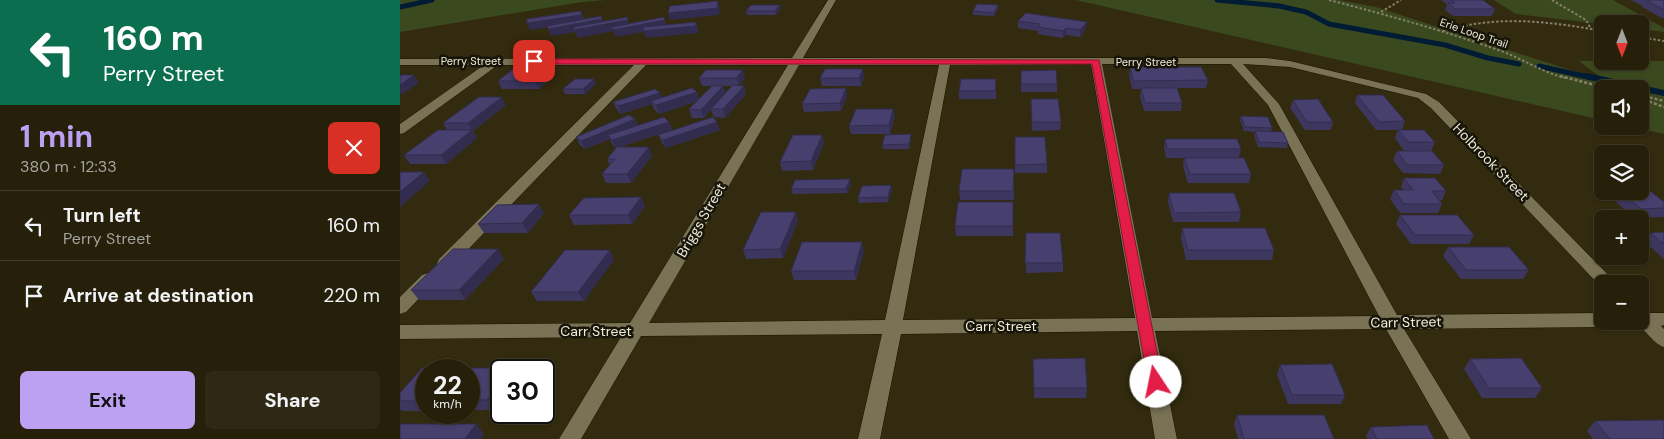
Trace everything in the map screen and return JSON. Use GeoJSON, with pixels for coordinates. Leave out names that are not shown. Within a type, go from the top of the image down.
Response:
{"type":"FeatureCollection","features":[{"type":"Feature","properties":{"kind":"street","name":"Briggs Street"},"geometry":{"type":"LineString","coordinates":[[570,439],[832,0]]}},
{"type":"Feature","properties":{"kind":"street"},"geometry":{"type":"LineString","coordinates":[[400,130],[497,61]]}},
{"type":"Feature","properties":{"kind":"street"},"geometry":{"type":"LineString","coordinates":[[400,308],[644,61]]}},
{"type":"Feature","properties":{"kind":"street"},"geometry":{"type":"LineString","coordinates":[[1096,61],[1166,439]]}},
{"type":"Feature","properties":{"kind":"street","name":"Perry Street"},"geometry":{"type":"LineString","coordinates":[[400,62],[1274,62],[1350,77]]}},
{"type":"Feature","properties":{"kind":"street"},"geometry":{"type":"LineString","coordinates":[[869,439],[945,62]]}},
{"type":"Feature","properties":{"kind":"street"},"geometry":{"type":"LineString","coordinates":[[1235,62],[1273,104],[1392,322],[1460,439]]}},
{"type":"Feature","properties":{"kind":"street","name":"Holbrook Street"},"geometry":{"type":"LineString","coordinates":[[1350,77],[1422,96],[1434,105],[1600,275]]}},
{"type":"Feature","properties":{"kind":"street"},"geometry":{"type":"LineString","coordinates":[[1649,319],[1664,320]]}},
{"type":"Feature","properties":{"kind":"street","name":"Carr Street"},"geometry":{"type":"LineString","coordinates":[[400,332],[1594,320]]}},
{"type":"Feature","properties":{"kind":"street"},"geometry":{"type":"LineString","coordinates":[[1649,325],[1664,340]]}},
{"type":"Feature","properties":{"kind":"path","name":"Erie Loop Trail"},"geometry":{"type":"LineString","coordinates":[[1329,0],[1381,12],[1512,55],[1551,74],[1594,85]]}},
{"type":"Feature","properties":{"kind":"path"},"geometry":{"type":"LineString","coordinates":[[1381,12],[1401,0]]}},
{"type":"Feature","properties":{"kind":"path"},"geometry":{"type":"LineString","coordinates":[[1552,0],[1586,20],[1590,24],[1590,29]]}},
{"type":"Feature","properties":{"kind":"path"},"geometry":{"type":"LineString","coordinates":[[1442,32],[1467,25],[1521,19],[1546,21],[1594,30]]}},
{"type":"Feature","properties":{"kind":"path"},"geometry":{"type":"LineString","coordinates":[[1649,38],[1664,41]]}},
{"type":"Feature","properties":{"kind":"path"},"geometry":{"type":"LineString","coordinates":[[1649,98],[1664,101]]}},
{"type":"Feature","properties":{"kind":"path"},"geometry":{"type":"LineString","coordinates":[[1649,101],[1664,107]]}},
{"type":"Feature","properties":{"kind":"green space"},"geometry":{"type":"Polygon","coordinates":[[[400,0],[606,0],[582,2],[400,32],[400,0]]]}},
{"type":"Feature","properties":{"kind":"green space"},"geometry":{"type":"Polygon","coordinates":[[[1076,0],[1339,0],[1376,7],[1601,80],[1594,80],[1594,118],[1076,0]]]}},
{"type":"Feature","properties":{"kind":"green space"},"geometry":{"type":"Polygon","coordinates":[[[1494,0],[1613,0],[1640,15],[1594,15],[1594,23],[1516,14],[1494,0]]]}},
{"type":"Feature","properties":{"kind":"green space"},"geometry":{"type":"Polygon","coordinates":[[[1649,20],[1664,28],[1664,32],[1649,30],[1649,20]]]}},
{"type":"Feature","properties":{"kind":"green space"},"geometry":{"type":"Polygon","coordinates":[[[1579,61],[1594,61],[1594,70],[1649,70],[1649,61],[1664,61],[1664,134],[1649,131],[1649,80],[1604,80],[1579,61]]]}},
{"type":"Feature","properties":{"kind":"building"},"geometry":{"type":"Polygon","coordinates":[[[1451,0],[1483,0],[1495,9],[1455,9],[1448,3],[1455,3],[1451,0]]]}},
{"type":"Feature","properties":{"kind":"building"},"geometry":{"type":"Polygon","coordinates":[[[1646,0],[1664,0],[1664,10],[1646,0]]]}},
{"type":"Feature","properties":{"kind":"building"},"geometry":{"type":"Polygon","coordinates":[[[718,1],[717,8],[668,13],[670,6],[718,1]]]}},
{"type":"Feature","properties":{"kind":"building"},"geometry":{"type":"Polygon","coordinates":[[[977,4],[998,5],[994,13],[973,11],[977,4]]]}},
{"type":"Feature","properties":{"kind":"building"},"geometry":{"type":"Polygon","coordinates":[[[751,5],[780,5],[775,11],[746,11],[751,5]]]}},
{"type":"Feature","properties":{"kind":"building"},"geometry":{"type":"Polygon","coordinates":[[[581,11],[581,15],[527,23],[527,19],[581,11]]]}},
{"type":"Feature","properties":{"kind":"building"},"geometry":{"type":"Polygon","coordinates":[[[1026,13],[1087,22],[1080,30],[1066,28],[1063,31],[1038,27],[1040,24],[1018,21],[1026,13]]]}},
{"type":"Feature","properties":{"kind":"building"},"geometry":{"type":"Polygon","coordinates":[[[601,16],[602,19],[548,29],[547,26],[601,16]]]}},
{"type":"Feature","properties":{"kind":"building"},"geometry":{"type":"Polygon","coordinates":[[[627,17],[628,20],[574,30],[574,27],[627,17]]]}},
{"type":"Feature","properties":{"kind":"building"},"geometry":{"type":"Polygon","coordinates":[[[664,17],[665,20],[613,30],[612,27],[664,17]]]}},
{"type":"Feature","properties":{"kind":"building"},"geometry":{"type":"Polygon","coordinates":[[[696,22],[695,26],[643,31],[644,27],[696,22]]]}},
{"type":"Feature","properties":{"kind":"building"},"geometry":{"type":"Polygon","coordinates":[[[1130,67],[1201,67],[1208,80],[1133,81],[1130,67]]]}},
{"type":"Feature","properties":{"kind":"building"},"geometry":{"type":"Polygon","coordinates":[[[513,69],[550,69],[535,81],[498,81],[513,69]]]}},
{"type":"Feature","properties":{"kind":"building"},"geometry":{"type":"Polygon","coordinates":[[[825,69],[863,69],[859,78],[820,78],[825,69]]]}},
{"type":"Feature","properties":{"kind":"building"},"geometry":{"type":"Polygon","coordinates":[[[706,70],[743,70],[736,78],[699,78],[706,70]]]}},
{"type":"Feature","properties":{"kind":"building"},"geometry":{"type":"Polygon","coordinates":[[[1056,70],[1057,84],[1021,84],[1021,71],[1056,70]]]}},
{"type":"Feature","properties":{"kind":"building"},"geometry":{"type":"Polygon","coordinates":[[[400,75],[414,75],[400,85],[400,75]]]}},
{"type":"Feature","properties":{"kind":"building"},"geometry":{"type":"Polygon","coordinates":[[[575,79],[594,79],[583,89],[563,89],[575,79]]]}},
{"type":"Feature","properties":{"kind":"building"},"geometry":{"type":"Polygon","coordinates":[[[961,79],[996,79],[995,91],[959,91],[961,79]]]}},
{"type":"Feature","properties":{"kind":"building"},"geometry":{"type":"Polygon","coordinates":[[[733,85],[744,86],[723,109],[711,109],[733,85]]]}},
{"type":"Feature","properties":{"kind":"building"},"geometry":{"type":"Polygon","coordinates":[[[712,86],[723,86],[701,110],[689,109],[712,86]]]}},
{"type":"Feature","properties":{"kind":"building"},"geometry":{"type":"Polygon","coordinates":[[[692,88],[697,92],[656,105],[651,101],[692,88]]]}},
{"type":"Feature","properties":{"kind":"building"},"geometry":{"type":"Polygon","coordinates":[[[846,88],[840,103],[802,104],[810,89],[846,88]]]}},
{"type":"Feature","properties":{"kind":"building"},"geometry":{"type":"Polygon","coordinates":[[[1141,88],[1177,88],[1182,103],[1145,103],[1141,88]]]}},
{"type":"Feature","properties":{"kind":"building"},"geometry":{"type":"Polygon","coordinates":[[[655,89],[660,93],[618,106],[613,102],[655,89]]]}},
{"type":"Feature","properties":{"kind":"building"},"geometry":{"type":"Polygon","coordinates":[[[1357,95],[1383,95],[1405,121],[1379,122],[1357,95]]]}},
{"type":"Feature","properties":{"kind":"building"},"geometry":{"type":"Polygon","coordinates":[[[479,97],[502,97],[468,123],[443,123],[479,97]]]}},
{"type":"Feature","properties":{"kind":"building"},"geometry":{"type":"Polygon","coordinates":[[[1031,99],[1058,99],[1061,122],[1032,122],[1031,99]]]}},
{"type":"Feature","properties":{"kind":"building"},"geometry":{"type":"Polygon","coordinates":[[[1318,99],[1333,122],[1307,122],[1293,100],[1318,99]]]}},
{"type":"Feature","properties":{"kind":"building"},"geometry":{"type":"Polygon","coordinates":[[[856,109],[893,109],[889,125],[849,126],[856,109]]]}},
{"type":"Feature","properties":{"kind":"building"},"geometry":{"type":"Polygon","coordinates":[[[629,115],[635,119],[581,141],[576,137],[629,115]]]}},
{"type":"Feature","properties":{"kind":"building"},"geometry":{"type":"Polygon","coordinates":[[[1241,116],[1268,117],[1272,128],[1245,127],[1241,116]]]}},
{"type":"Feature","properties":{"kind":"building"},"geometry":{"type":"Polygon","coordinates":[[[664,117],[669,122],[612,140],[608,135],[664,117]]]}},
{"type":"Feature","properties":{"kind":"building"},"geometry":{"type":"Polygon","coordinates":[[[713,117],[717,122],[663,140],[658,135],[713,117]]]}},
{"type":"Feature","properties":{"kind":"building"},"geometry":{"type":"Polygon","coordinates":[[[438,130],[472,130],[441,155],[404,155],[438,130]]]}},
{"type":"Feature","properties":{"kind":"building"},"geometry":{"type":"Polygon","coordinates":[[[1398,130],[1424,130],[1435,142],[1408,142],[1398,130]]]}},
{"type":"Feature","properties":{"kind":"building"},"geometry":{"type":"Polygon","coordinates":[[[1255,131],[1283,132],[1288,143],[1259,142],[1255,131]]]}},
{"type":"Feature","properties":{"kind":"building"},"geometry":{"type":"Polygon","coordinates":[[[911,134],[909,144],[882,145],[885,135],[911,134]]]}},
{"type":"Feature","properties":{"kind":"building"},"geometry":{"type":"Polygon","coordinates":[[[793,135],[822,135],[811,161],[780,162],[793,135]]]}},
{"type":"Feature","properties":{"kind":"building"},"geometry":{"type":"Polygon","coordinates":[[[1015,137],[1045,137],[1047,164],[1015,165],[1015,137]]]}},
{"type":"Feature","properties":{"kind":"building"},"geometry":{"type":"Polygon","coordinates":[[[1165,139],[1237,139],[1241,149],[1167,149],[1165,139]]]}},
{"type":"Feature","properties":{"kind":"building"},"geometry":{"type":"Polygon","coordinates":[[[617,147],[649,147],[627,174],[602,174],[615,159],[607,159],[617,147]]]}},
{"type":"Feature","properties":{"kind":"building"},"geometry":{"type":"Polygon","coordinates":[[[1397,151],[1432,151],[1444,165],[1407,165],[1397,151]]]}},
{"type":"Feature","properties":{"kind":"building"},"geometry":{"type":"Polygon","coordinates":[[[1184,158],[1244,158],[1251,174],[1190,174],[1184,158]]]}},
{"type":"Feature","properties":{"kind":"building"},"geometry":{"type":"Polygon","coordinates":[[[962,169],[1014,169],[1013,191],[959,191],[962,169]]]}},
{"type":"Feature","properties":{"kind":"building"},"geometry":{"type":"Polygon","coordinates":[[[400,172],[424,172],[400,192],[400,172]]]}},
{"type":"Feature","properties":{"kind":"building"},"geometry":{"type":"Polygon","coordinates":[[[1404,178],[1435,178],[1446,191],[1432,191],[1442,204],[1404,204],[1394,190],[1413,190],[1404,178]]]}},
{"type":"Feature","properties":{"kind":"building"},"geometry":{"type":"Polygon","coordinates":[[[850,179],[846,189],[791,189],[795,180],[850,179]]]}},
{"type":"Feature","properties":{"kind":"building"},"geometry":{"type":"Polygon","coordinates":[[[891,185],[888,197],[858,198],[862,186],[891,185]]]}},
{"type":"Feature","properties":{"kind":"building"},"geometry":{"type":"Polygon","coordinates":[[[1649,190],[1664,202],[1664,208],[1641,209],[1630,200],[1649,200],[1649,190]]]}},
{"type":"Feature","properties":{"kind":"building"},"geometry":{"type":"Polygon","coordinates":[[[1169,193],[1234,193],[1241,212],[1174,213],[1169,193]]]}},
{"type":"Feature","properties":{"kind":"building"},"geometry":{"type":"Polygon","coordinates":[[[641,197],[628,215],[569,215],[584,198],[641,197]]]}},
{"type":"Feature","properties":{"kind":"building"},"geometry":{"type":"Polygon","coordinates":[[[958,202],[1013,202],[1013,226],[955,226],[958,202]]]}},
{"type":"Feature","properties":{"kind":"building"},"geometry":{"type":"Polygon","coordinates":[[[539,204],[522,223],[478,224],[497,205],[539,204]]]}},
{"type":"Feature","properties":{"kind":"building"},"geometry":{"type":"Polygon","coordinates":[[[761,212],[796,212],[780,249],[743,250],[761,212]]]}},
{"type":"Feature","properties":{"kind":"building"},"geometry":{"type":"Polygon","coordinates":[[[1400,215],[1457,215],[1474,235],[1415,235],[1400,215]]]}},
{"type":"Feature","properties":{"kind":"building"},"geometry":{"type":"Polygon","coordinates":[[[1182,228],[1265,228],[1274,250],[1188,250],[1182,228]]]}},
{"type":"Feature","properties":{"kind":"building"},"geometry":{"type":"Polygon","coordinates":[[[1664,232],[1664,244],[1651,233],[1664,232]]]}},
{"type":"Feature","properties":{"kind":"building"},"geometry":{"type":"Polygon","coordinates":[[[1026,233],[1060,233],[1063,263],[1025,263],[1026,233]]]}},
{"type":"Feature","properties":{"kind":"building"},"geometry":{"type":"Polygon","coordinates":[[[802,242],[862,242],[854,271],[791,271],[802,242]]]}},
{"type":"Feature","properties":{"kind":"building"},"geometry":{"type":"Polygon","coordinates":[[[1448,247],[1509,247],[1529,270],[1466,270],[1448,247]]]}},
{"type":"Feature","properties":{"kind":"building"},"geometry":{"type":"Polygon","coordinates":[[[453,249],[498,249],[459,290],[411,290],[453,249]]]}},
{"type":"Feature","properties":{"kind":"building"},"geometry":{"type":"Polygon","coordinates":[[[565,250],[610,250],[578,292],[531,292],[565,250]]]}},
{"type":"Feature","properties":{"kind":"building"},"geometry":{"type":"Polygon","coordinates":[[[1085,358],[1087,388],[1034,388],[1033,359],[1085,358]]]}},
{"type":"Feature","properties":{"kind":"building"},"geometry":{"type":"Polygon","coordinates":[[[1521,358],[1542,388],[1489,388],[1470,359],[1521,358]]]}},
{"type":"Feature","properties":{"kind":"building"},"geometry":{"type":"Polygon","coordinates":[[[1332,364],[1345,395],[1292,395],[1280,365],[1332,364]]]}},
{"type":"Feature","properties":{"kind":"building"},"geometry":{"type":"Polygon","coordinates":[[[480,368],[490,368],[490,396],[487,400],[480,400],[480,368]]]}},
{"type":"Feature","properties":{"kind":"building"},"geometry":{"type":"Polygon","coordinates":[[[415,376],[415,401],[400,401],[400,393],[415,376]]]}},
{"type":"Feature","properties":{"kind":"building"},"geometry":{"type":"Polygon","coordinates":[[[1237,415],[1324,415],[1334,439],[1244,439],[1237,415]]]}},
{"type":"Feature","properties":{"kind":"building"},"geometry":{"type":"Polygon","coordinates":[[[1664,420],[1664,439],[1610,439],[1595,421],[1664,420]]]}},
{"type":"Feature","properties":{"kind":"building"},"geometry":{"type":"Polygon","coordinates":[[[400,424],[476,424],[465,439],[400,439],[400,424]]]}},
{"type":"Feature","properties":{"kind":"building"},"geometry":{"type":"Polygon","coordinates":[[[1427,425],[1434,439],[1377,439],[1371,427],[1427,425]]]}},
{"type":"Feature","properties":{"kind":"waterway"},"geometry":{"type":"LineString","coordinates":[[400,7],[432,0]]}},
{"type":"Feature","properties":{"kind":"waterway"},"geometry":{"type":"LineString","coordinates":[[1217,0],[1279,6],[1306,12],[1329,24],[1445,45],[1488,58],[1519,64]]}},
{"type":"Feature","properties":{"kind":"waterway"},"geometry":{"type":"LineString","coordinates":[[1539,66],[1592,78]]}},
{"type":"Feature","properties":{"kind":"waterway"},"geometry":{"type":"LineString","coordinates":[[1586,76],[1664,93]]}},
{"type":"Feature","properties":{"kind":"route"},"geometry":{"type":"LineString","coordinates":[[534,61],[1096,61],[1156,382]]}}]}
